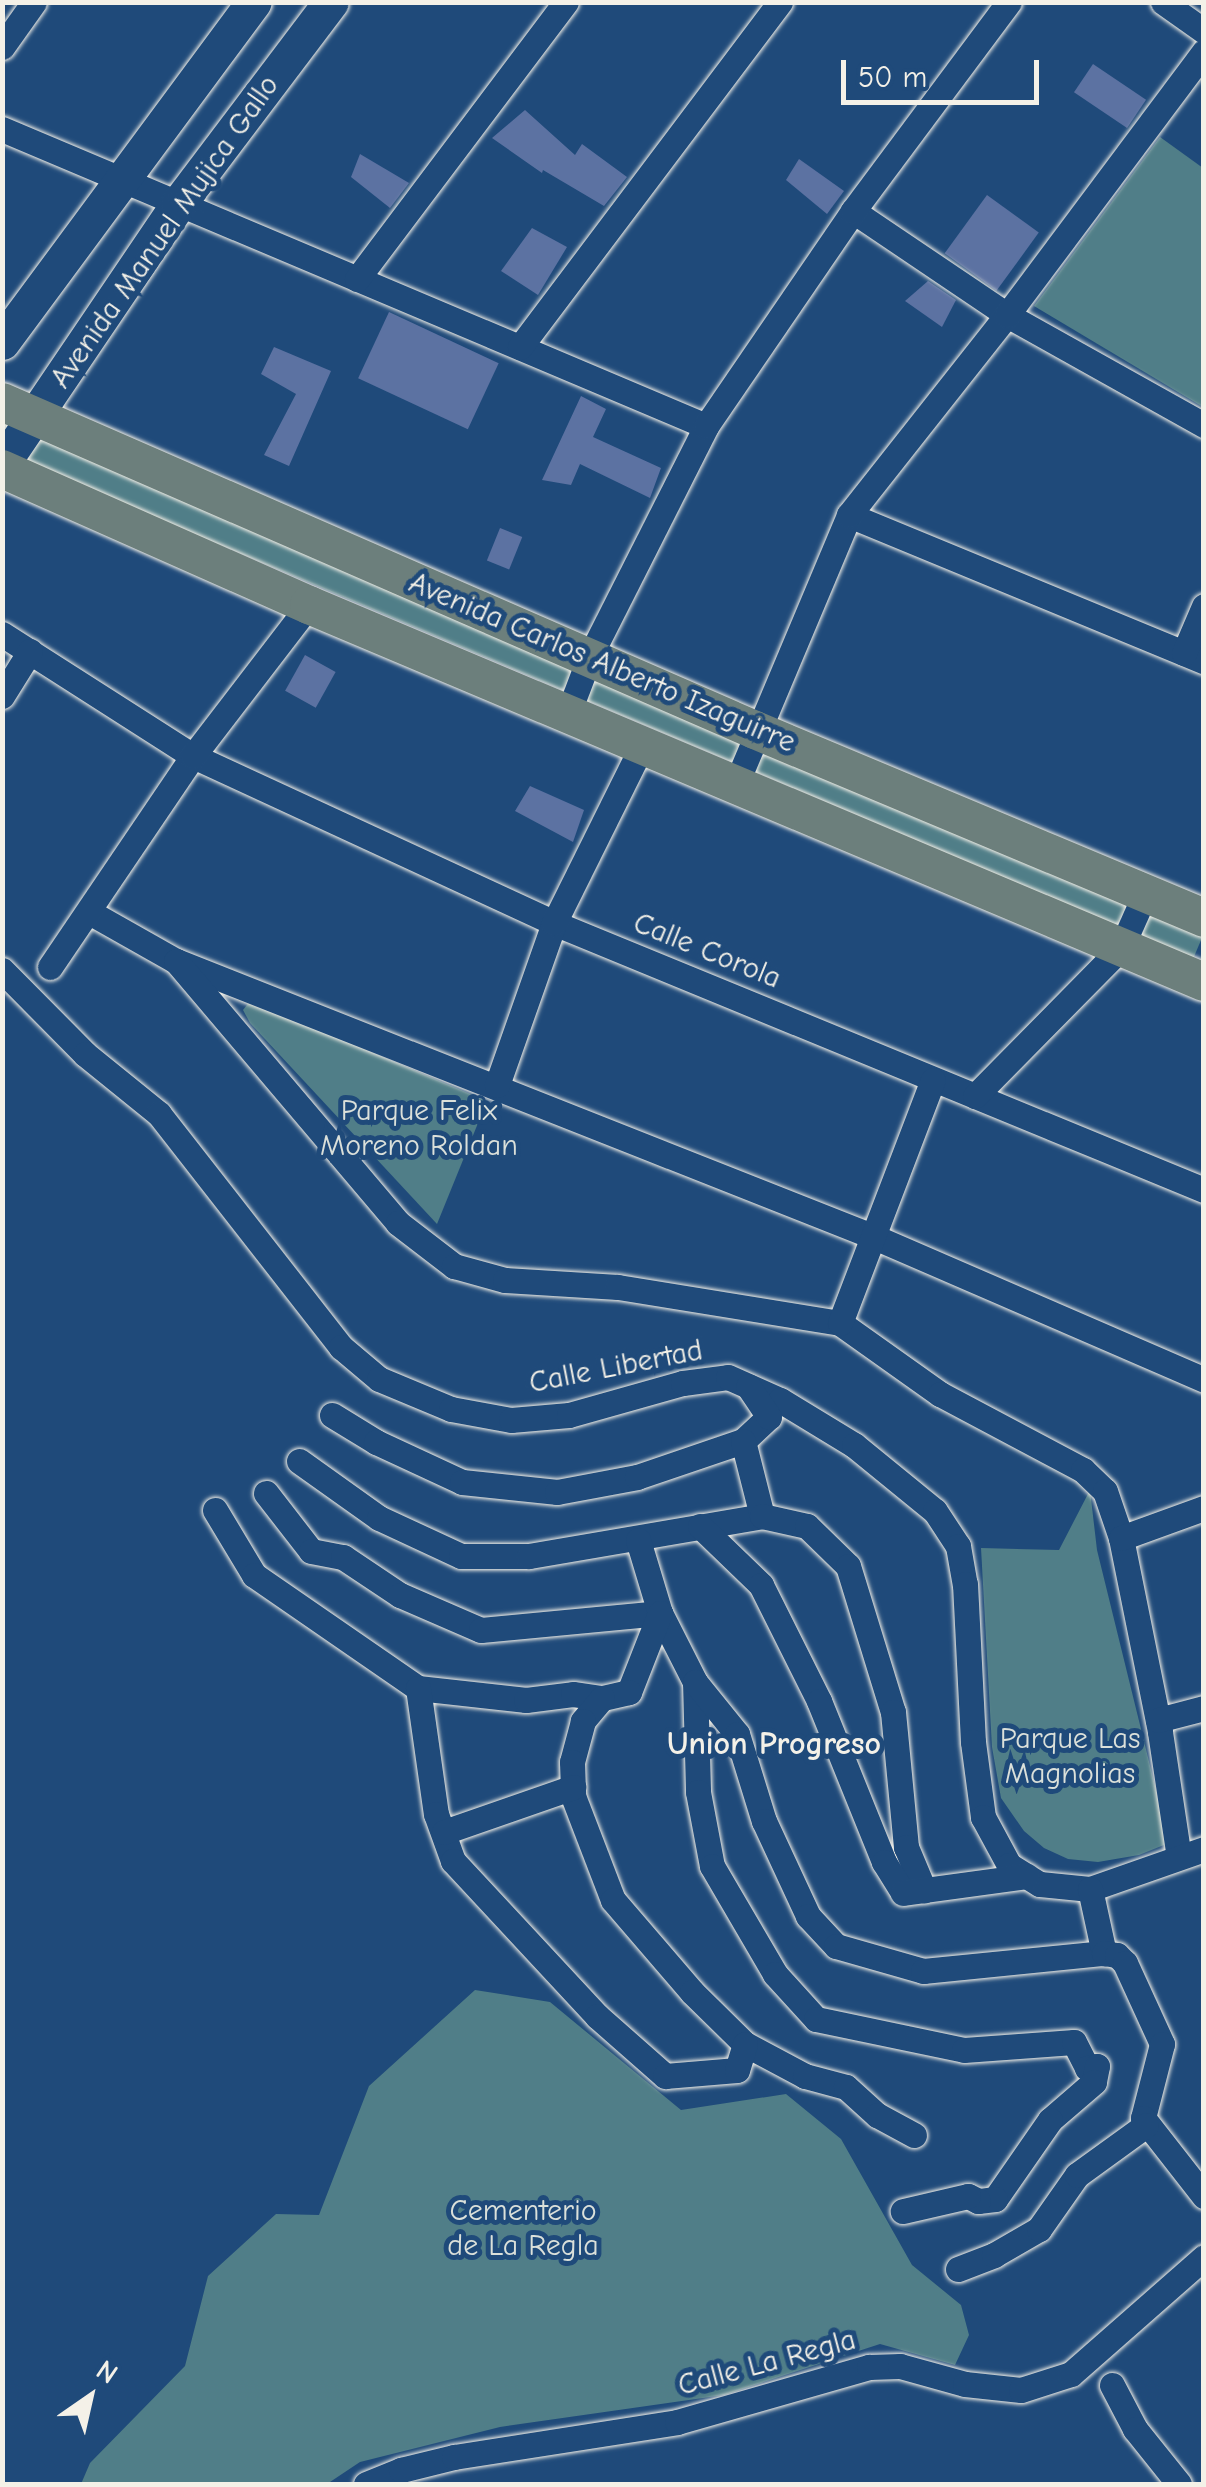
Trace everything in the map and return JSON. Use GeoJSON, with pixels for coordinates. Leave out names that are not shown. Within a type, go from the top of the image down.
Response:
{"type":"FeatureCollection","features":[{"type":"Feature","properties":{"kind":"main road","name":"Avenida Carlos Alberto Izaguirre"},"geometry":{"type":"LineString","coordinates":[[18,409],[755,730],[1204,918]]}},
{"type":"Feature","properties":{"kind":"main road","name":"Avenida Carlos Alberto Izaguirre"},"geometry":{"type":"LineString","coordinates":[[2,466],[309,605],[1204,982]]}},
{"type":"Feature","properties":{"kind":"street"},"geometry":{"type":"LineString","coordinates":[[2,47],[34,2]]}},
{"type":"Feature","properties":{"kind":"street","name":"Avenida Manuel Mujica Gallo"},"geometry":{"type":"LineString","coordinates":[[2,342],[254,2]]}},
{"type":"Feature","properties":{"kind":"street","name":"Avenida Manuel Mujica Gallo"},"geometry":{"type":"LineString","coordinates":[[2,466],[18,409],[331,2]]}},
{"type":"Feature","properties":{"kind":"street"},"geometry":{"type":"LineString","coordinates":[[357,279],[566,2]]}},
{"type":"Feature","properties":{"kind":"street"},"geometry":{"type":"LineString","coordinates":[[520,348],[780,2]]}},
{"type":"Feature","properties":{"kind":"street"},"geometry":{"type":"LineString","coordinates":[[568,714],[589,658],[706,426],[853,211],[1010,2]]}},
{"type":"Feature","properties":{"kind":"street"},"geometry":{"type":"LineString","coordinates":[[1163,2],[1204,32]]}},
{"type":"Feature","properties":{"kind":"street"},"geometry":{"type":"LineString","coordinates":[[736,784],[755,730],[849,516],[1007,315],[1204,52]]}},
{"type":"Feature","properties":{"kind":"street"},"geometry":{"type":"LineString","coordinates":[[2,129],[706,426]]}},
{"type":"Feature","properties":{"kind":"street"},"geometry":{"type":"LineString","coordinates":[[853,211],[1007,315],[1204,425]]}},
{"type":"Feature","properties":{"kind":"street"},"geometry":{"type":"LineString","coordinates":[[849,516],[1194,657],[1204,606]]}},
{"type":"Feature","properties":{"kind":"street"},"geometry":{"type":"LineString","coordinates":[[50,967],[91,912],[193,756],[309,605]]}},
{"type":"Feature","properties":{"kind":"street","name":"Calle Corola"},"geometry":{"type":"LineString","coordinates":[[2,634],[193,756],[554,923],[1204,1190]]}},
{"type":"Feature","properties":{"kind":"street"},"geometry":{"type":"LineString","coordinates":[[2,696],[30,651]]}},
{"type":"Feature","properties":{"kind":"street"},"geometry":{"type":"LineString","coordinates":[[497,1085],[554,923],[642,746]]}},
{"type":"Feature","properties":{"kind":"street"},"geometry":{"type":"LineString","coordinates":[[975,1096],[1121,948],[1145,894]]}},
{"type":"Feature","properties":{"kind":"street"},"geometry":{"type":"LineString","coordinates":[[91,912],[176,961],[872,1236],[1204,1380]]}},
{"type":"Feature","properties":{"kind":"street"},"geometry":{"type":"LineString","coordinates":[[176,961],[398,1222],[454,1266],[506,1280],[618,1287],[840,1322],[940,1394],[1083,1470],[1104,1491],[1120,1538],[1191,1853],[1090,1889],[1040,1884],[1027,1876],[904,1893],[884,1862],[819,1701],[762,1585],[700,1526]]}},
{"type":"Feature","properties":{"kind":"street","name":"Calle Libertad"},"geometry":{"type":"LineString","coordinates":[[2,970],[85,1054],[172,1128],[341,1348],[379,1379],[451,1409],[511,1420],[569,1415],[682,1383],[728,1378],[854,1445],[934,1511],[958,1546],[965,1584],[973,1742],[983,1817],[1009,1866],[1027,1876]]}},
{"type":"Feature","properties":{"kind":"street"},"geometry":{"type":"LineString","coordinates":[[840,1322],[934,1080]]}},
{"type":"Feature","properties":{"kind":"street"},"geometry":{"type":"LineString","coordinates":[[332,1414],[376,1442],[462,1482],[557,1492],[637,1477],[743,1441],[768,1416],[748,1386]]}},
{"type":"Feature","properties":{"kind":"street"},"geometry":{"type":"LineString","coordinates":[[743,1441],[762,1516]]}},
{"type":"Feature","properties":{"kind":"street"},"geometry":{"type":"LineString","coordinates":[[299,1461],[379,1518],[461,1556],[528,1556],[762,1516],[807,1526],[848,1566],[893,1712],[906,1847],[924,1890]]}},
{"type":"Feature","properties":{"kind":"street"},"geometry":{"type":"LineString","coordinates":[[266,1493],[311,1550],[343,1557],[400,1595],[482,1630],[660,1613]]}},
{"type":"Feature","properties":{"kind":"street"},"geometry":{"type":"LineString","coordinates":[[1120,1538],[1204,1508]]}},
{"type":"Feature","properties":{"kind":"street"},"geometry":{"type":"LineString","coordinates":[[215,1510],[254,1575],[418,1688],[526,1700],[572,1694],[602,1698],[629,1692],[660,1613]]}},
{"type":"Feature","properties":{"kind":"street"},"geometry":{"type":"LineString","coordinates":[[638,1540],[660,1613],[695,1682],[736,1734],[764,1821],[808,1916],[836,1946],[923,1971],[1104,1952],[1117,1954],[1125,1963],[1162,2044],[1143,2111],[1146,2124],[1204,2196]]}},
{"type":"Feature","properties":{"kind":"street"},"geometry":{"type":"LineString","coordinates":[[695,1682],[698,1792],[712,1866],[776,1974],[816,2019],[964,2050],[1074,2042],[1087,2068],[1097,2066],[1094,2082],[1050,2120],[996,2199],[978,2201],[968,2196],[902,2211]]}},
{"type":"Feature","properties":{"kind":"street"},"geometry":{"type":"LineString","coordinates":[[418,1688],[436,1814],[452,1861],[596,2016],[665,2076],[738,2070],[745,2044]]}},
{"type":"Feature","properties":{"kind":"street"},"geometry":{"type":"LineString","coordinates":[[602,1698],[583,1722],[572,1762],[573,1787],[613,1900],[692,1992],[745,2044],[804,2076],[846,2087],[877,2115],[914,2135]]}},
{"type":"Feature","properties":{"kind":"street"},"geometry":{"type":"LineString","coordinates":[[1158,1720],[1204,1708]]}},
{"type":"Feature","properties":{"kind":"street"},"geometry":{"type":"LineString","coordinates":[[444,1832],[573,1787]]}},
{"type":"Feature","properties":{"kind":"street"},"geometry":{"type":"LineString","coordinates":[[1090,1889],[1104,1952]]}},
{"type":"Feature","properties":{"kind":"street"},"geometry":{"type":"LineString","coordinates":[[958,2269],[994,2255],[1039,2229],[1077,2175],[1146,2124]]}},
{"type":"Feature","properties":{"kind":"street","name":"Calle La Regla"},"geometry":{"type":"LineString","coordinates":[[366,2484],[401,2470],[454,2457],[677,2422],[869,2367],[900,2366],[965,2384],[1021,2390],[1071,2374],[1204,2258]]}},
{"type":"Feature","properties":{"kind":"street"},"geometry":{"type":"LineString","coordinates":[[1112,2385],[1134,2429],[1175,2484]]}},
{"type":"Feature","properties":{"kind":"green space"},"geometry":{"type":"Polygon","coordinates":[[[1160,137],[1203,168],[1203,407],[1034,306],[1160,137]]]}},
{"type":"Feature","properties":{"kind":"green space"},"geometry":{"type":"Polygon","coordinates":[[[3,420],[1204,930],[1193,958],[2,452],[3,420]]]}},
{"type":"Feature","properties":{"kind":"green space","name":"Parque Felix Moreno Roldan"},"geometry":{"type":"Polygon","coordinates":[[[250,1001],[487,1101],[437,1224],[250,1023],[243,1010],[250,1001]]]}},
{"type":"Feature","properties":{"kind":"green space","name":"Parque Las Magnolias"},"geometry":{"type":"Polygon","coordinates":[[[1090,1490],[1097,1550],[1169,1843],[1139,1855],[1098,1862],[1068,1859],[1044,1848],[1024,1831],[1001,1798],[992,1747],[981,1548],[1059,1550],[1090,1490]]]}},
{"type":"Feature","properties":{"kind":"green space","name":"Cementerio de La Regla"},"geometry":{"type":"Polygon","coordinates":[[[475,1990],[550,2002],[681,2110],[786,2094],[841,2139],[912,2265],[961,2305],[969,2335],[955,2365],[880,2344],[724,2395],[500,2427],[360,2462],[327,2484],[81,2484],[90,2463],[185,2366],[208,2276],[276,2214],[319,2215],[369,2086],[475,1990]]]}},
{"type":"Feature","properties":{"kind":"building"},"geometry":{"type":"Polygon","coordinates":[[[1093,64],[1146,100],[1127,128],[1074,92],[1093,64]]]}},
{"type":"Feature","properties":{"kind":"building"},"geometry":{"type":"Polygon","coordinates":[[[525,110],[575,155],[582,144],[627,177],[604,206],[543,170],[542,173],[492,138],[525,110]]]}},
{"type":"Feature","properties":{"kind":"building"},"geometry":{"type":"Polygon","coordinates":[[[360,154],[409,183],[390,208],[351,177],[360,154]]]}},
{"type":"Feature","properties":{"kind":"building"},"geometry":{"type":"Polygon","coordinates":[[[799,159],[844,191],[827,214],[786,180],[799,159]]]}},
{"type":"Feature","properties":{"kind":"building"},"geometry":{"type":"Polygon","coordinates":[[[987,195],[1039,233],[996,291],[945,253],[987,195]]]}},
{"type":"Feature","properties":{"kind":"building"},"geometry":{"type":"Polygon","coordinates":[[[532,228],[567,247],[538,295],[501,271],[532,228]]]}},
{"type":"Feature","properties":{"kind":"building"},"geometry":{"type":"Polygon","coordinates":[[[928,281],[956,300],[942,327],[905,301],[928,281]]]}},
{"type":"Feature","properties":{"kind":"building"},"geometry":{"type":"Polygon","coordinates":[[[389,312],[499,363],[468,429],[358,378],[389,312]]]}},
{"type":"Feature","properties":{"kind":"building"},"geometry":{"type":"Polygon","coordinates":[[[274,347],[331,371],[289,466],[264,455],[296,394],[261,374],[274,347]]]}},
{"type":"Feature","properties":{"kind":"building"},"geometry":{"type":"Polygon","coordinates":[[[581,396],[606,409],[593,437],[661,468],[650,498],[580,464],[571,485],[542,480],[581,396]]]}},
{"type":"Feature","properties":{"kind":"building"},"geometry":{"type":"Polygon","coordinates":[[[500,528],[522,537],[509,569],[487,560],[500,528]]]}},
{"type":"Feature","properties":{"kind":"building"},"geometry":{"type":"Polygon","coordinates":[[[305,655],[336,672],[316,708],[285,691],[305,655]]]}},
{"type":"Feature","properties":{"kind":"building"},"geometry":{"type":"Polygon","coordinates":[[[530,786],[584,810],[573,842],[515,811],[530,786]]]}},
{"type":"Feature","properties":{"kind":"district","name":"Union Progreso"},"geometry":{"type":"Point","coordinates":[774,1744]}}]}
